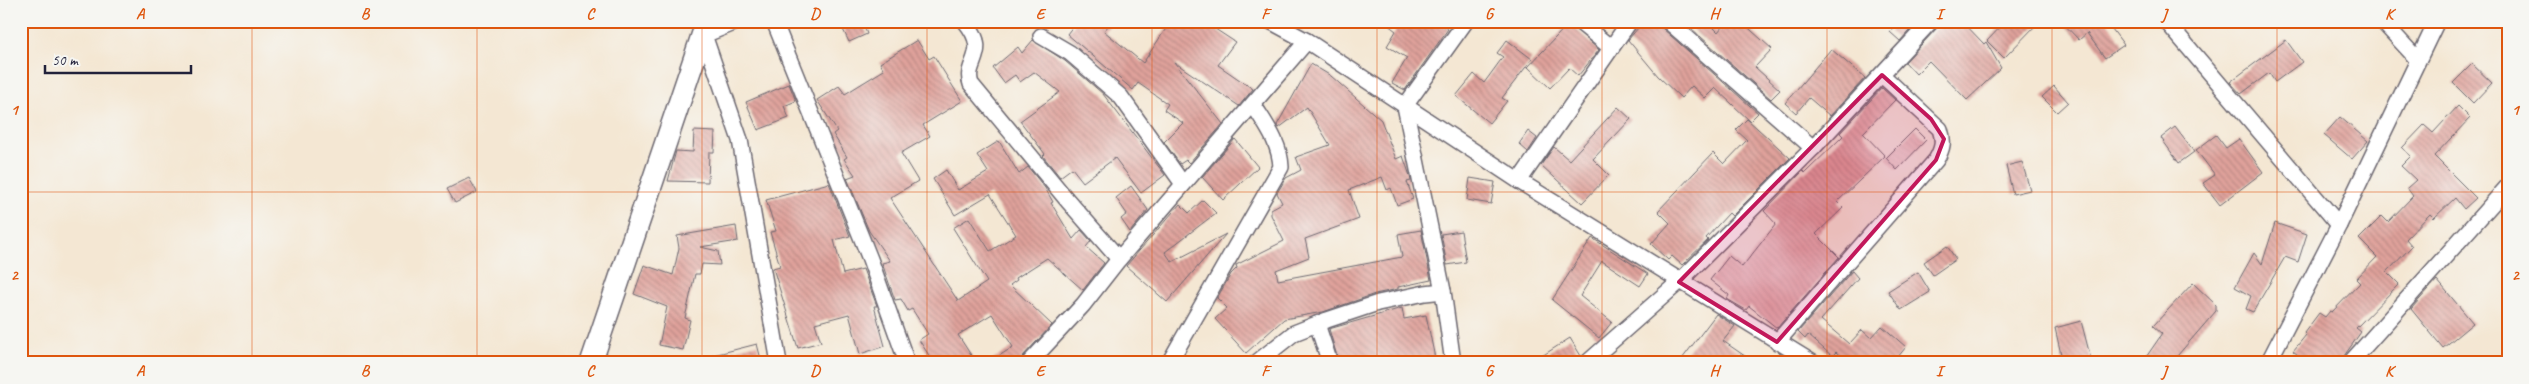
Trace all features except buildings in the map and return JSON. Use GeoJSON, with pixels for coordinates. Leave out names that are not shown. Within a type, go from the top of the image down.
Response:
{"type":"FeatureCollection","features":[{"type":"Feature","properties":{"kind":"street"},"geometry":{"type":"LineString","coordinates":[[705,28],[739,21]]}},
{"type":"Feature","properties":{"kind":"street"},"geometry":{"type":"LineString","coordinates":[[774,21],[870,259],[907,363]]}},
{"type":"Feature","properties":{"kind":"street"},"geometry":{"type":"LineString","coordinates":[[965,21],[977,43],[978,51],[969,78],[972,84],[1068,202],[1119,259]]}},
{"type":"Feature","properties":{"kind":"street"},"geometry":{"type":"LineString","coordinates":[[1270,21],[1307,41],[1519,181],[1803,360]]}},
{"type":"Feature","properties":{"kind":"street"},"geometry":{"type":"LineString","coordinates":[[1453,363],[1443,291],[1405,106],[1466,21]]}},
{"type":"Feature","properties":{"kind":"street"},"geometry":{"type":"LineString","coordinates":[[1578,21],[1610,47]]}},
{"type":"Feature","properties":{"kind":"street"},"geometry":{"type":"LineString","coordinates":[[1519,181],[1610,47],[1630,21]]}},
{"type":"Feature","properties":{"kind":"street"},"geometry":{"type":"LineString","coordinates":[[1668,21],[1813,148]]}},
{"type":"Feature","properties":{"kind":"street"},"geometry":{"type":"LineString","coordinates":[[1587,363],[1679,282],[1813,148],[1931,21]]}},
{"type":"Feature","properties":{"kind":"street"},"geometry":{"type":"LineString","coordinates":[[2166,21],[2338,225]]}},
{"type":"Feature","properties":{"kind":"street"},"geometry":{"type":"LineString","coordinates":[[2382,21],[2417,59]]}},
{"type":"Feature","properties":{"kind":"street"},"geometry":{"type":"LineString","coordinates":[[2268,363],[2338,225],[2417,59],[2438,21]]}},
{"type":"Feature","properties":{"kind":"street"},"geometry":{"type":"LineString","coordinates":[[591,363],[705,28]]}},
{"type":"Feature","properties":{"kind":"street"},"geometry":{"type":"LineString","coordinates":[[705,28],[740,140],[779,363]]}},
{"type":"Feature","properties":{"kind":"street"},"geometry":{"type":"LineString","coordinates":[[1041,36],[1070,53],[1121,97],[1183,184]]}},
{"type":"Feature","properties":{"kind":"street"},"geometry":{"type":"LineString","coordinates":[[1029,363],[1082,305],[1119,259],[1307,41]]}},
{"type":"Feature","properties":{"kind":"street"},"geometry":{"type":"LineString","coordinates":[[1777,342],[1936,160],[1942,149],[1944,139],[1940,128],[1882,75]]}},
{"type":"Feature","properties":{"kind":"street"},"geometry":{"type":"LineString","coordinates":[[1169,363],[1281,166],[1281,154],[1276,141],[1253,104]]}},
{"type":"Feature","properties":{"kind":"street"},"geometry":{"type":"LineString","coordinates":[[2350,363],[2508,186]]}},
{"type":"Feature","properties":{"kind":"street"},"geometry":{"type":"LineString","coordinates":[[1256,363],[1294,333],[1317,324],[1378,302],[1443,291]]}},
{"type":"Feature","properties":{"kind":"street"},"geometry":{"type":"LineString","coordinates":[[1317,324],[1330,363]]}},
{"type":"Feature","properties":{"kind":"highlighted area"},"geometry":{"type":"Polygon","coordinates":[[[1882,75],[1931,119],[1944,139],[1936,160],[1777,342],[1679,282],[1882,75]]]}}]}
